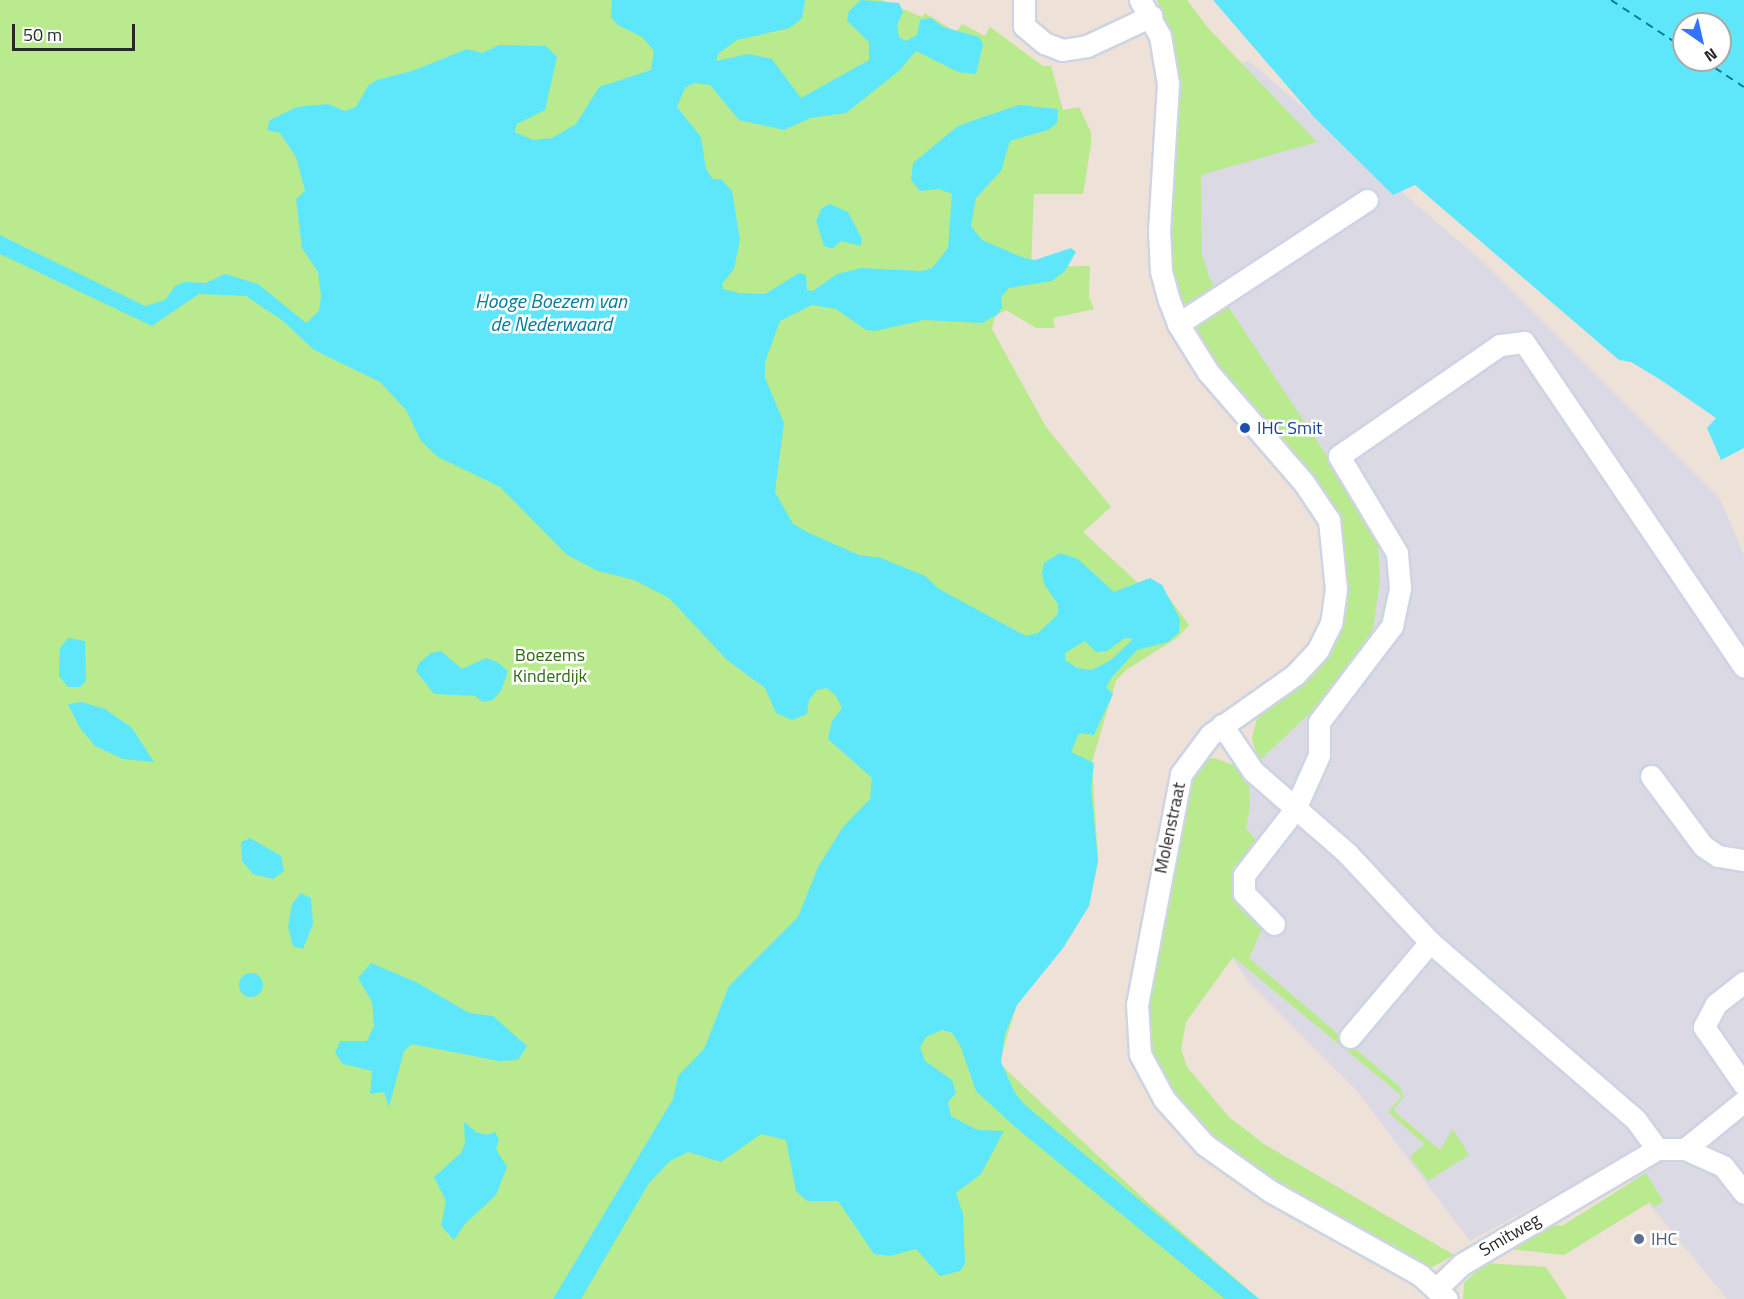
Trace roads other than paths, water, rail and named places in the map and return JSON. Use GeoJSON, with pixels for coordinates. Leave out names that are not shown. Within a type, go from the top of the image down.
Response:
{"type":"FeatureCollection","features":[{"type":"Feature","properties":{"kind":"street"},"geometry":{"type":"LineString","coordinates":[[1024,0],[1023,26],[1044,43],[1062,50],[1087,46],[1146,8]]}},
{"type":"Feature","properties":{"kind":"street","name":"Molenstraat"},"geometry":{"type":"LineString","coordinates":[[1146,8],[1166,58],[1168,84],[1161,178],[1161,271],[1178,324],[1208,372],[1320,503],[1333,536],[1335,606],[1318,650],[1296,674],[1222,725],[1188,760],[1175,798],[1137,1004],[1140,1054],[1164,1099],[1205,1145],[1270,1191],[1442,1293]]}},
{"type":"Feature","properties":{"kind":"street"},"geometry":{"type":"LineString","coordinates":[[1178,324],[1367,200]]}},
{"type":"Feature","properties":{"kind":"street"},"geometry":{"type":"LineString","coordinates":[[1274,924],[1244,893],[1244,875],[1295,809],[1319,755],[1319,722],[1392,626],[1400,588],[1397,553],[1339,456],[1500,345],[1524,342],[1743,666]]}},
{"type":"Feature","properties":{"kind":"street"},"geometry":{"type":"LineString","coordinates":[[1222,725],[1253,771],[1347,854],[1430,942],[1636,1120],[1657,1149],[1685,1149],[1723,1166],[1744,1193]]}},
{"type":"Feature","properties":{"kind":"street"},"geometry":{"type":"LineString","coordinates":[[1651,776],[1703,846],[1718,856],[1744,860]]}},
{"type":"Feature","properties":{"kind":"street"},"geometry":{"type":"LineString","coordinates":[[1350,1036],[1430,942]]}},
{"type":"Feature","properties":{"kind":"street"},"geometry":{"type":"LineString","coordinates":[[1744,982],[1716,1004],[1704,1028],[1744,1085]]}},
{"type":"Feature","properties":{"kind":"street"},"geometry":{"type":"LineString","coordinates":[[1685,1149],[1744,1101]]}},
{"type":"Feature","properties":{"kind":"street","name":"Smitweg"},"geometry":{"type":"LineString","coordinates":[[1442,1293],[1475,1256],[1657,1149]]}},
{"type":"Feature","properties":{"kind":"water","name":"Hooge Boezem van de Nederwaard"},"geometry":{"type":"Polygon","coordinates":[[[612,0],[805,0],[802,18],[790,28],[737,40],[719,53],[716,61],[748,54],[772,59],[801,98],[869,60],[869,42],[847,21],[849,11],[861,0],[899,3],[903,12],[897,25],[899,37],[906,41],[917,35],[920,20],[931,18],[943,27],[979,37],[983,45],[976,74],[958,72],[916,51],[899,71],[846,113],[810,118],[784,130],[739,120],[710,85],[694,83],[685,88],[677,107],[701,137],[706,169],[713,179],[721,179],[732,191],[740,240],[734,269],[722,284],[723,289],[739,293],[765,294],[799,273],[806,275],[807,290],[813,291],[837,274],[861,268],[922,271],[932,268],[948,248],[952,194],[939,189],[920,191],[911,180],[913,163],[958,126],[1019,105],[1058,109],[1057,123],[1048,130],[1010,141],[1001,171],[976,198],[971,226],[982,240],[1024,258],[1035,260],[1071,248],[1076,252],[1065,271],[1052,281],[1009,288],[1001,297],[1002,308],[997,315],[982,323],[924,320],[875,331],[866,330],[836,309],[812,305],[780,321],[765,362],[765,378],[784,423],[775,492],[793,524],[859,555],[881,558],[925,576],[939,589],[1026,636],[1038,633],[1058,614],[1058,604],[1044,584],[1042,573],[1044,563],[1060,553],[1078,559],[1114,592],[1150,578],[1162,585],[1180,619],[1179,632],[1168,642],[1137,650],[1112,677],[1106,687],[1113,694],[1094,735],[1079,733],[1071,752],[1094,763],[1091,789],[1098,861],[1089,906],[1063,948],[1017,1005],[1005,1034],[1001,1062],[1015,1093],[1025,1105],[1259,1299],[1225,1299],[1014,1126],[976,1091],[960,1045],[952,1033],[942,1030],[926,1037],[920,1047],[925,1061],[952,1080],[956,1093],[948,1102],[951,1116],[977,1130],[1004,1131],[981,1174],[956,1193],[963,1214],[965,1264],[960,1271],[940,1276],[916,1249],[890,1256],[874,1254],[838,1201],[807,1201],[796,1191],[786,1140],[761,1134],[721,1162],[688,1152],[670,1161],[649,1183],[581,1299],[553,1299],[673,1099],[678,1076],[704,1049],[729,986],[798,917],[818,867],[843,827],[870,799],[872,778],[828,739],[832,721],[842,708],[836,696],[827,688],[817,690],[809,700],[807,714],[792,720],[776,713],[765,688],[727,660],[669,598],[634,580],[598,571],[567,555],[500,487],[438,457],[421,441],[406,410],[380,382],[314,350],[283,321],[246,296],[199,294],[152,326],[0,254],[0,235],[145,306],[165,300],[175,286],[184,282],[206,283],[225,274],[258,284],[306,323],[319,311],[321,296],[318,272],[302,248],[296,199],[305,191],[296,157],[280,133],[267,130],[270,120],[297,107],[328,104],[345,111],[356,107],[368,86],[377,80],[412,71],[467,49],[482,53],[499,45],[546,46],[557,57],[545,110],[517,124],[515,132],[533,140],[552,138],[576,124],[599,87],[651,70],[654,51],[642,37],[618,25],[611,17],[612,0]],[[1125,638],[1107,651],[1096,652],[1085,641],[1065,653],[1065,660],[1077,668],[1092,670],[1111,660],[1133,639],[1125,638]]]}},
{"type":"Feature","properties":{"kind":"water"},"geometry":{"type":"Polygon","coordinates":[[[1213,0],[1744,0],[1744,448],[1721,460],[1707,428],[1716,418],[1631,362],[1619,360],[1415,185],[1393,195],[1313,116],[1213,0]]]}},
{"type":"Feature","properties":{"kind":"water"},"geometry":{"type":"Polygon","coordinates":[[[830,204],[848,212],[862,239],[861,246],[841,241],[832,249],[824,246],[816,221],[822,208],[830,204]]]}},
{"type":"Feature","properties":{"kind":"water"},"geometry":{"type":"Polygon","coordinates":[[[68,638],[85,641],[86,681],[80,687],[68,687],[59,676],[60,648],[68,638]]]}},
{"type":"Feature","properties":{"kind":"water"},"geometry":{"type":"Polygon","coordinates":[[[441,651],[462,669],[486,658],[497,662],[508,671],[501,691],[493,700],[483,702],[475,696],[434,694],[416,671],[419,663],[431,653],[441,651]]]}},
{"type":"Feature","properties":{"kind":"water"},"geometry":{"type":"Polygon","coordinates":[[[82,702],[105,709],[132,728],[154,762],[123,759],[95,746],[80,728],[68,704],[82,702]]]}},
{"type":"Feature","properties":{"kind":"water"},"geometry":{"type":"Polygon","coordinates":[[[250,838],[281,856],[284,871],[273,879],[253,874],[242,861],[241,842],[250,838]]]}},
{"type":"Feature","properties":{"kind":"water"},"geometry":{"type":"Polygon","coordinates":[[[301,893],[311,898],[313,924],[303,949],[293,946],[288,927],[292,904],[301,893]]]}},
{"type":"Feature","properties":{"kind":"water"},"geometry":{"type":"Polygon","coordinates":[[[371,963],[418,983],[469,1013],[493,1016],[527,1046],[518,1060],[499,1061],[412,1044],[404,1051],[389,1107],[384,1092],[370,1094],[372,1071],[343,1064],[335,1053],[340,1041],[367,1041],[374,1026],[372,1002],[358,978],[371,963]]]}},
{"type":"Feature","properties":{"kind":"water"},"geometry":{"type":"Polygon","coordinates":[[[251,973],[256,974],[262,980],[262,990],[256,996],[251,997],[246,996],[240,990],[239,985],[240,980],[246,974],[251,973]]]}},
{"type":"Feature","properties":{"kind":"water"},"geometry":{"type":"Polygon","coordinates":[[[464,1122],[476,1132],[487,1135],[495,1132],[499,1139],[496,1149],[507,1167],[496,1195],[465,1224],[454,1240],[441,1226],[446,1201],[434,1177],[461,1153],[465,1144],[464,1122]]]}},
{"type":"Feature","properties":{"kind":"place","name":"IHC Smit"},"geometry":{"type":"Point","coordinates":[1245,428]}},
{"type":"Feature","properties":{"kind":"place","name":"IHC"},"geometry":{"type":"Point","coordinates":[1639,1239]}},
{"type":"Feature","properties":{"kind":"park label","name":"Boezems Kinderdijk"},"geometry":{"type":"Point","coordinates":[550,666]}}]}
